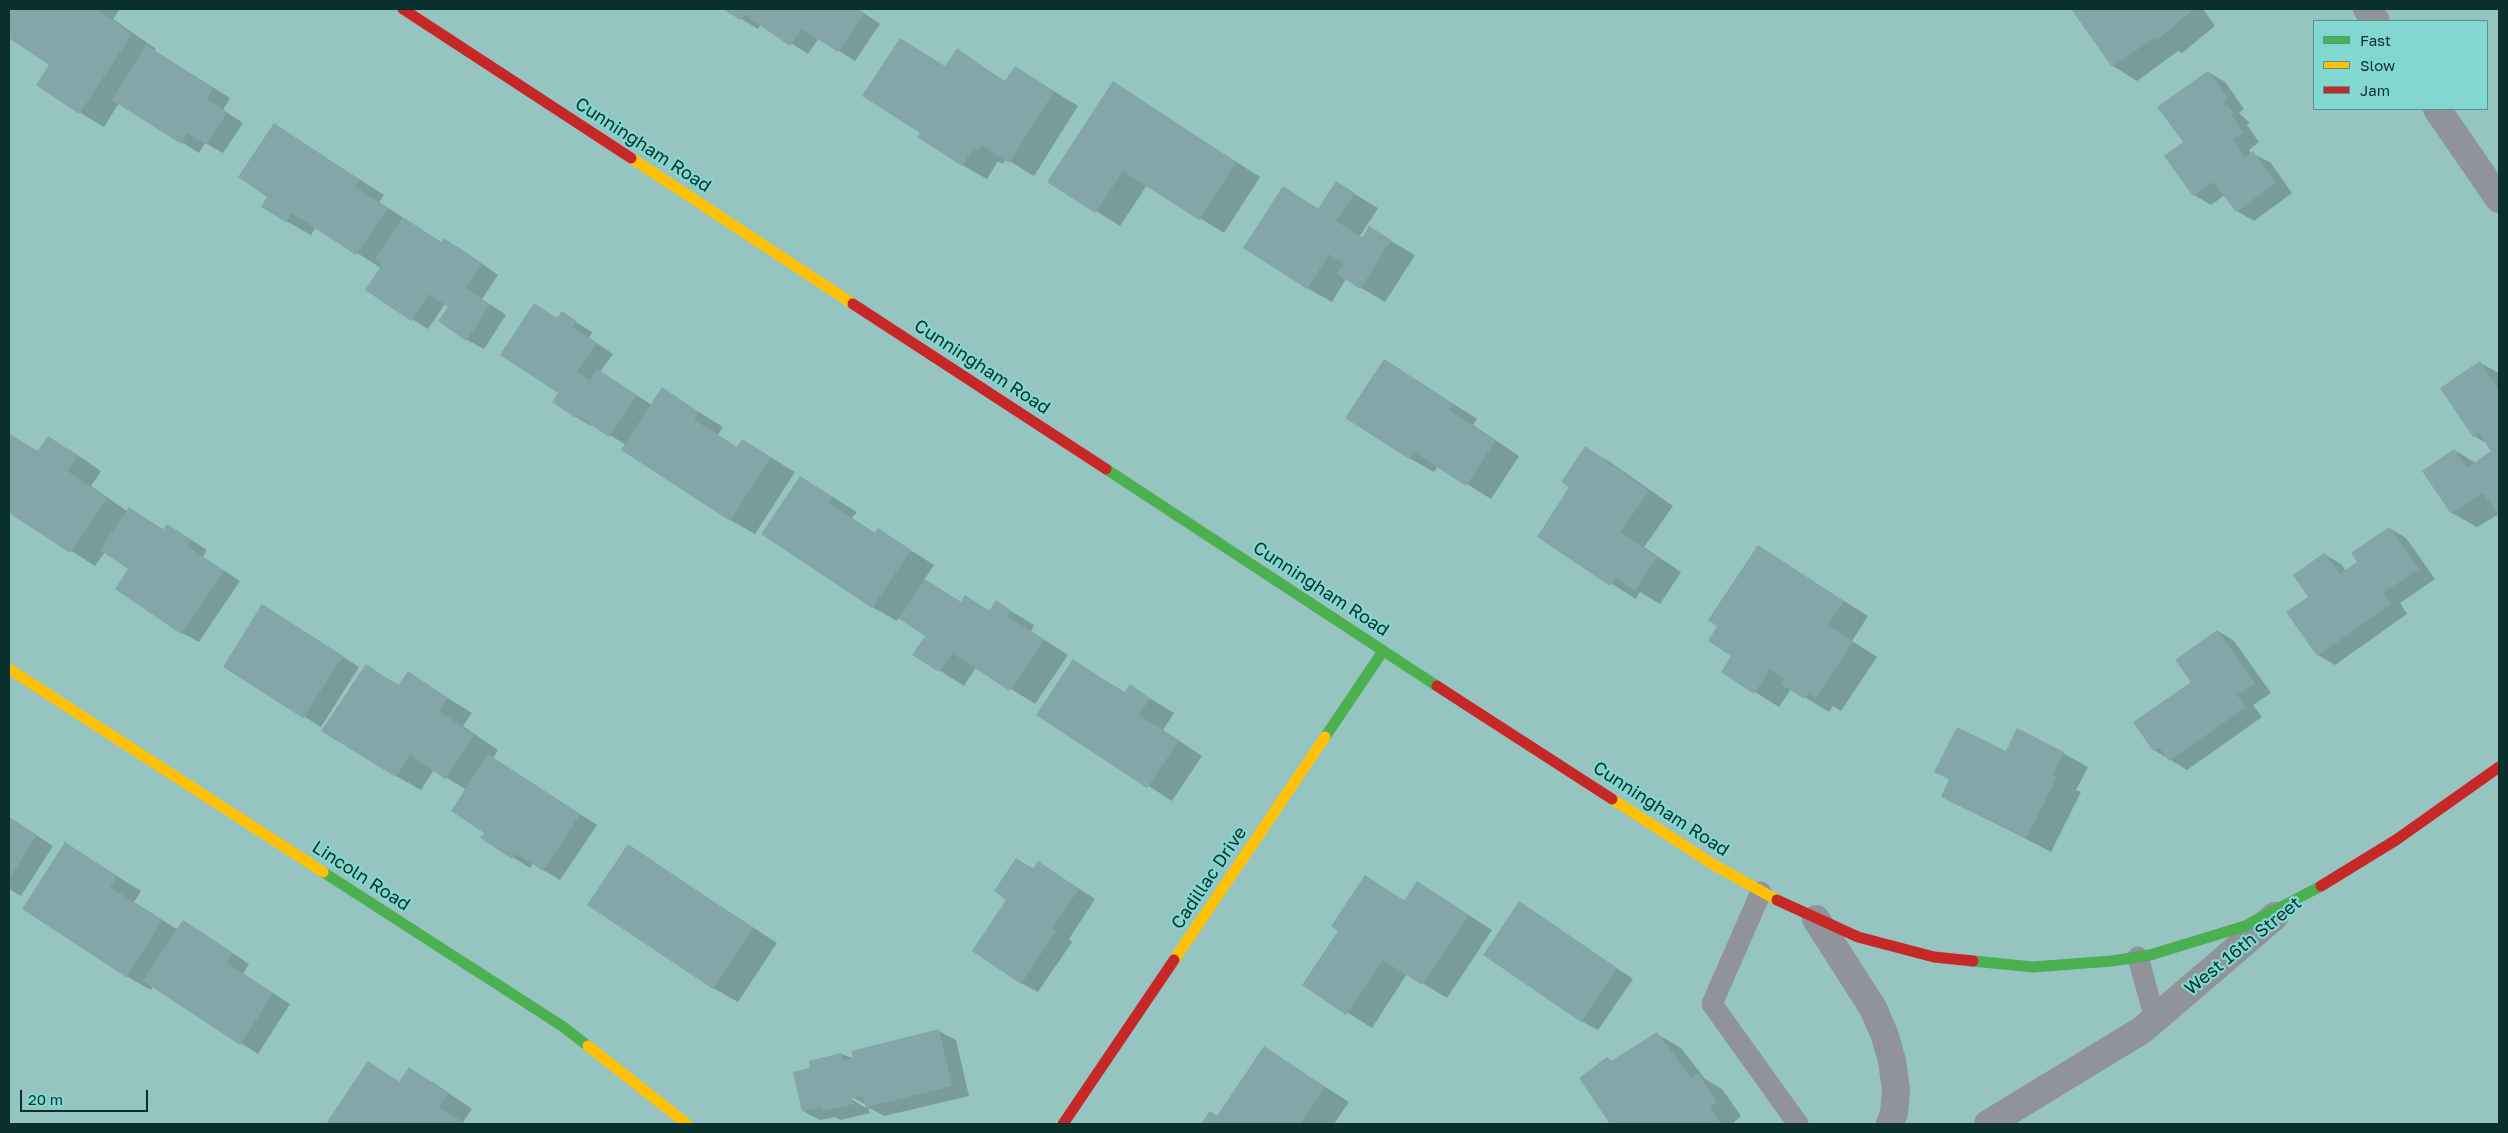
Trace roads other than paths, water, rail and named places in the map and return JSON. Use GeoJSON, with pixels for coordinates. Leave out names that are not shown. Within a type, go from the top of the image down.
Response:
{"type":"FeatureCollection","features":[{"type":"Feature","properties":{"kind":"street","name":"Cunningham Road"},"geometry":{"type":"LineString","coordinates":[[403,9],[1383,651],[1714,864],[1761,892],[1816,919],[1858,937],[1916,953],[1952,959],[2033,967],[2138,957],[2226,933],[2263,918],[2289,904]]}},
{"type":"Feature","properties":{"kind":"street"},"geometry":{"type":"LineString","coordinates":[[2368,9],[2375,20]]}},
{"type":"Feature","properties":{"kind":"street"},"geometry":{"type":"LineString","coordinates":[[2438,110],[2499,199]]}},
{"type":"Feature","properties":{"kind":"street","name":"Cadillac Drive"},"geometry":{"type":"LineString","coordinates":[[1063,1124],[1383,651]]}},
{"type":"Feature","properties":{"kind":"street","name":"Lincoln Road"},"geometry":{"type":"LineString","coordinates":[[9,669],[562,1026],[659,1100],[687,1124]]}},
{"type":"Feature","properties":{"kind":"street","name":"West 16th Street"},"geometry":{"type":"LineString","coordinates":[[1988,1124],[2142,1030],[2289,904],[2338,878],[2396,840],[2499,767]]}},
{"type":"Feature","properties":{"kind":"street"},"geometry":{"type":"LineString","coordinates":[[1816,919],[1873,1008],[1885,1036],[1892,1061],[1896,1090],[1894,1113],[1890,1124]]}},
{"type":"Feature","properties":{"kind":"lane"},"geometry":{"type":"LineString","coordinates":[[1761,892],[1712,1004],[1798,1124]]}},
{"type":"Feature","properties":{"kind":"lane"},"geometry":{"type":"LineString","coordinates":[[2138,957],[2155,1019]]}}]}
